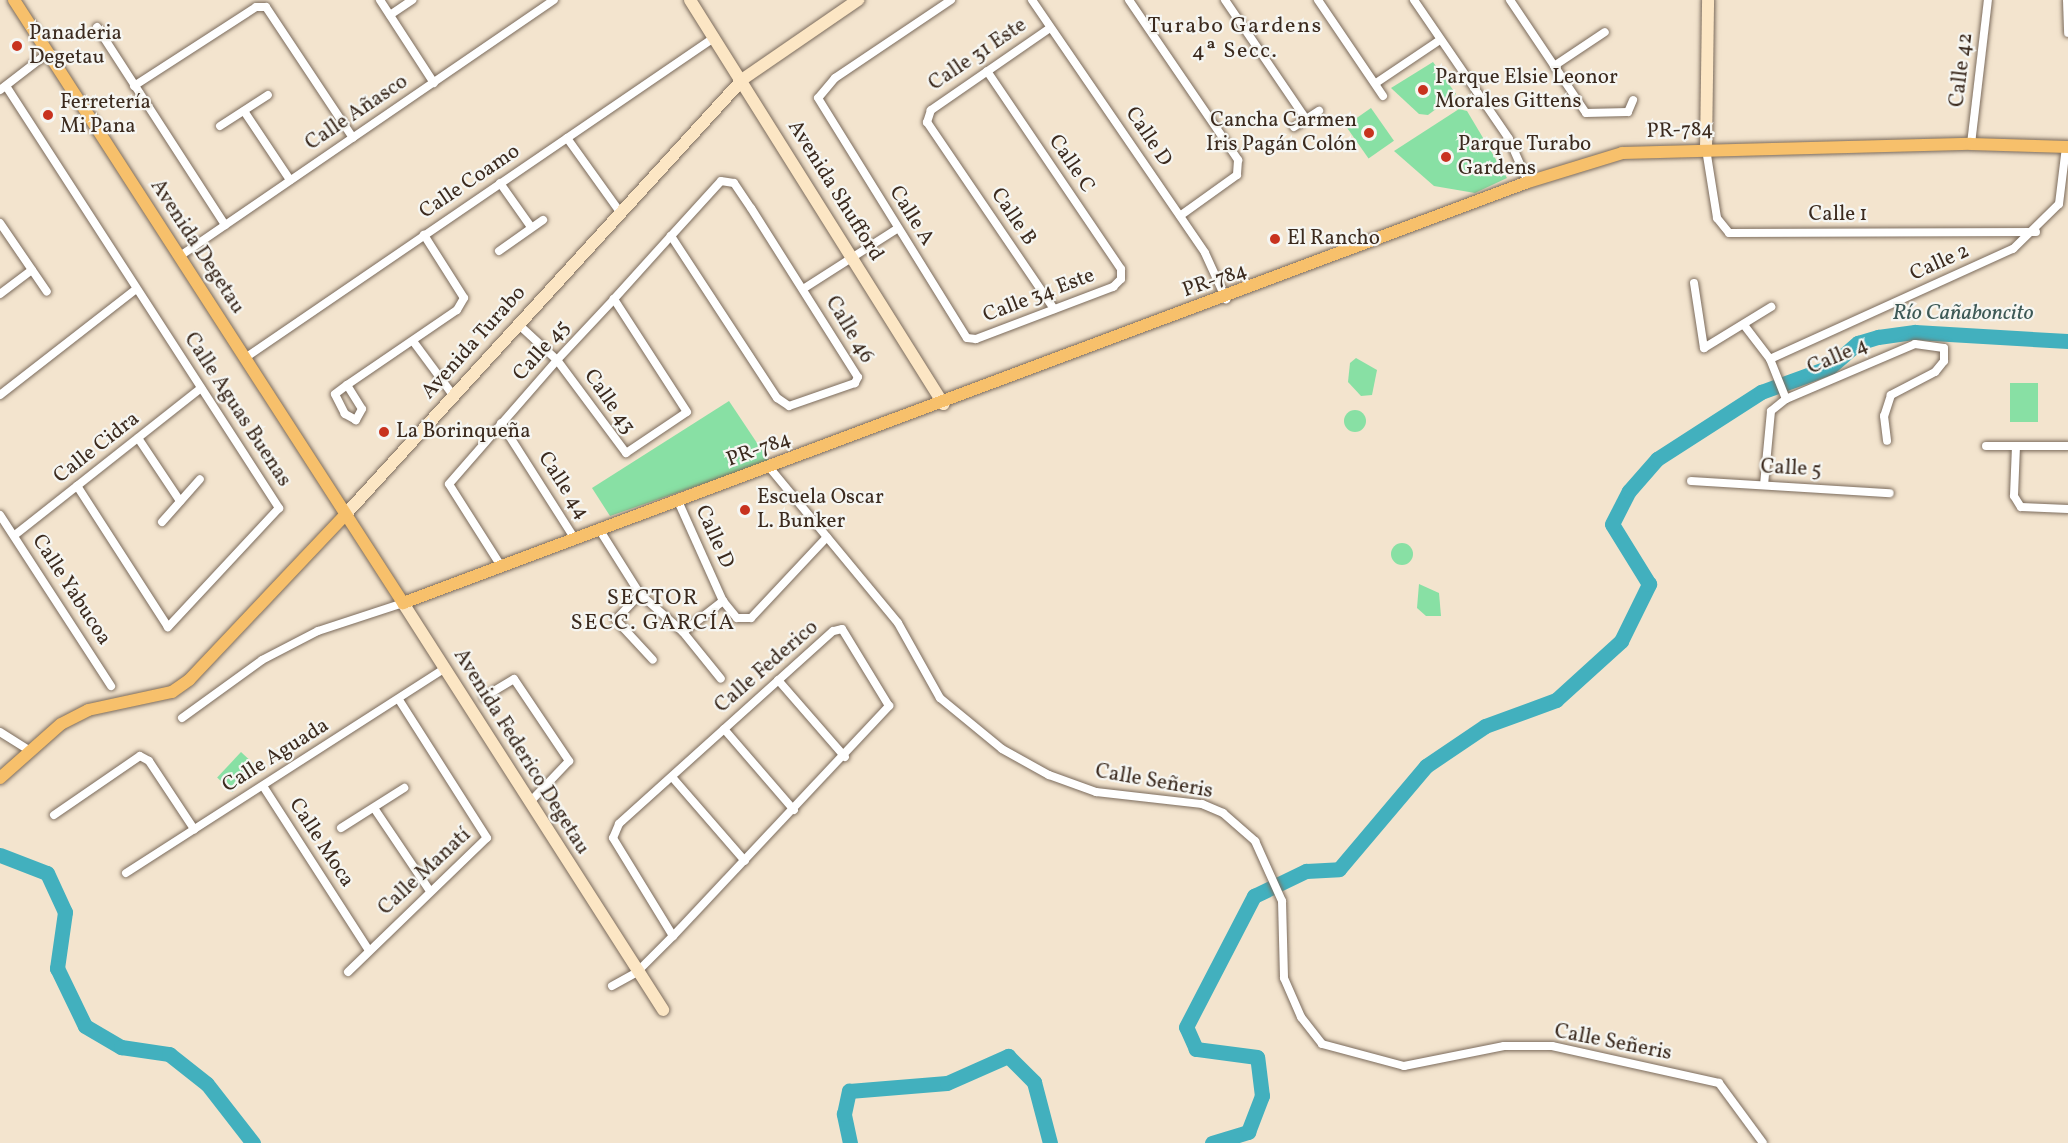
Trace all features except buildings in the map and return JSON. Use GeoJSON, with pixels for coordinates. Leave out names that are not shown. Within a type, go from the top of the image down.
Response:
{"type":"FeatureCollection","features":[{"type":"Feature","properties":{"kind":"main road","name":"Avenida Degetau"},"geometry":{"type":"LineString","coordinates":[[14,0],[345,515]]}},
{"type":"Feature","properties":{"kind":"main road","name":"PR-784"},"geometry":{"type":"LineString","coordinates":[[403,603],[943,404],[1144,325],[1226,299],[1528,182],[1622,153],[1706,149],[1971,144],[2067,147]]}},
{"type":"Feature","properties":{"kind":"main road","name":"Avenida Federico Degetau"},"geometry":{"type":"LineString","coordinates":[[345,515],[403,603]]}},
{"type":"Feature","properties":{"kind":"main road","name":"Avenida Turabo"},"geometry":{"type":"LineString","coordinates":[[0,778],[29,750],[88,710],[172,692],[189,680],[345,515]]}},
{"type":"Feature","properties":{"kind":"street"},"geometry":{"type":"LineString","coordinates":[[380,0],[434,82]]}},
{"type":"Feature","properties":{"kind":"street"},"geometry":{"type":"LineString","coordinates":[[390,15],[412,0]]}},
{"type":"Feature","properties":{"kind":"street","name":"Calle Añasco"},"geometry":{"type":"LineString","coordinates":[[180,256],[554,0]]}},
{"type":"Feature","properties":{"kind":"street","name":"Avenida Shufford"},"geometry":{"type":"LineString","coordinates":[[690,0],[743,79],[943,404]]}},
{"type":"Feature","properties":{"kind":"street","name":"Avenida Turabo"},"geometry":{"type":"LineString","coordinates":[[345,515],[743,79],[858,0]]}},
{"type":"Feature","properties":{"kind":"street","name":"Calle A"},"geometry":{"type":"LineString","coordinates":[[951,0],[835,78],[818,98],[897,229],[967,338]]}},
{"type":"Feature","properties":{"kind":"street","name":"Calle D"},"geometry":{"type":"LineString","coordinates":[[1032,0],[1180,216],[1226,299]]}},
{"type":"Feature","properties":{"kind":"street"},"geometry":{"type":"LineString","coordinates":[[1129,0],[1238,160],[1237,175],[1180,216]]}},
{"type":"Feature","properties":{"kind":"street"},"geometry":{"type":"LineString","coordinates":[[1224,0],[1306,119]]}},
{"type":"Feature","properties":{"kind":"street"},"geometry":{"type":"LineString","coordinates":[[1318,0],[1383,96]]}},
{"type":"Feature","properties":{"kind":"street"},"geometry":{"type":"LineString","coordinates":[[1414,0],[1509,139],[1528,182]]}},
{"type":"Feature","properties":{"kind":"street"},"geometry":{"type":"LineString","coordinates":[[1511,0],[1586,113],[1628,112],[1633,100]]}},
{"type":"Feature","properties":{"kind":"street"},"geometry":{"type":"LineString","coordinates":[[1706,149],[1707,0]]}},
{"type":"Feature","properties":{"kind":"street","name":"Calle 42"},"geometry":{"type":"LineString","coordinates":[[1971,144],[1988,0]]}},
{"type":"Feature","properties":{"kind":"street"},"geometry":{"type":"LineString","coordinates":[[2067,0],[2068,33]]}},
{"type":"Feature","properties":{"kind":"street"},"geometry":{"type":"LineString","coordinates":[[134,86],[256,7],[266,7],[354,138]]}},
{"type":"Feature","properties":{"kind":"street"},"geometry":{"type":"LineString","coordinates":[[97,27],[225,225]]}},
{"type":"Feature","properties":{"kind":"street","name":"Calle 31 Este"},"geometry":{"type":"LineString","coordinates":[[942,145],[927,122],[931,110],[1050,28]]}},
{"type":"Feature","properties":{"kind":"street"},"geometry":{"type":"LineString","coordinates":[[1554,66],[1605,32]]}},
{"type":"Feature","properties":{"kind":"street","name":"Calle Coamo"},"geometry":{"type":"LineString","coordinates":[[245,358],[715,37]]}},
{"type":"Feature","properties":{"kind":"street"},"geometry":{"type":"LineString","coordinates":[[1376,83],[1440,40]]}},
{"type":"Feature","properties":{"kind":"street"},"geometry":{"type":"LineString","coordinates":[[3,88],[48,53]]}},
{"type":"Feature","properties":{"kind":"street","name":"Calle C"},"geometry":{"type":"LineString","coordinates":[[987,71],[1121,269],[1121,279]]}},
{"type":"Feature","properties":{"kind":"street","name":"Calle Aguas Buenas"},"geometry":{"type":"LineString","coordinates":[[3,88],[279,508],[168,627],[77,486]]}},
{"type":"Feature","properties":{"kind":"street"},"geometry":{"type":"LineString","coordinates":[[220,126],[268,95]]}},
{"type":"Feature","properties":{"kind":"street"},"geometry":{"type":"LineString","coordinates":[[244,111],[290,180]]}},
{"type":"Feature","properties":{"kind":"street"},"geometry":{"type":"LineString","coordinates":[[1294,127],[1318,111]]}},
{"type":"Feature","properties":{"kind":"street"},"geometry":{"type":"LineString","coordinates":[[567,138],[620,212]]}},
{"type":"Feature","properties":{"kind":"street","name":"Calle B"},"geometry":{"type":"LineString","coordinates":[[942,145],[1054,309]]}},
{"type":"Feature","properties":{"kind":"street","name":"Calle 2"},"geometry":{"type":"LineString","coordinates":[[1770,359],[2013,249],[2036,232],[2059,204],[2067,147]]}},
{"type":"Feature","properties":{"kind":"street","name":"Calle 1"},"geometry":{"type":"LineString","coordinates":[[1706,149],[1717,218],[1729,233],[2036,232]]}},
{"type":"Feature","properties":{"kind":"street","name":"Calle 45"},"geometry":{"type":"LineString","coordinates":[[501,566],[449,484],[557,360],[721,181],[734,183]]}},
{"type":"Feature","properties":{"kind":"street"},"geometry":{"type":"LineString","coordinates":[[500,183],[531,227]]}},
{"type":"Feature","properties":{"kind":"street","name":"Calle 46"},"geometry":{"type":"LineString","coordinates":[[671,236],[777,398],[789,406],[855,383],[858,377],[734,183]]}},
{"type":"Feature","properties":{"kind":"street"},"geometry":{"type":"LineString","coordinates":[[499,251],[543,220]]}},
{"type":"Feature","properties":{"kind":"street"},"geometry":{"type":"LineString","coordinates":[[0,223],[47,292]]}},
{"type":"Feature","properties":{"kind":"street"},"geometry":{"type":"LineString","coordinates":[[803,289],[897,229]]}},
{"type":"Feature","properties":{"kind":"street"},"geometry":{"type":"LineString","coordinates":[[347,385],[457,310],[464,298],[424,235]]}},
{"type":"Feature","properties":{"kind":"street"},"geometry":{"type":"LineString","coordinates":[[0,294],[32,270]]}},
{"type":"Feature","properties":{"kind":"street","name":"Calle 34 Este"},"geometry":{"type":"LineString","coordinates":[[967,338],[1054,309],[1121,279]]}},
{"type":"Feature","properties":{"kind":"street"},"geometry":{"type":"LineString","coordinates":[[1694,283],[1704,348],[1771,307]]}},
{"type":"Feature","properties":{"kind":"street"},"geometry":{"type":"LineString","coordinates":[[0,395],[136,289]]}},
{"type":"Feature","properties":{"kind":"street","name":"Calle 43"},"geometry":{"type":"LineString","coordinates":[[518,324],[557,360],[626,453],[687,412],[614,298]]}},
{"type":"Feature","properties":{"kind":"street"},"geometry":{"type":"LineString","coordinates":[[1744,325],[1770,359],[1786,399],[1771,411],[1764,485]]}},
{"type":"Feature","properties":{"kind":"street"},"geometry":{"type":"LineString","coordinates":[[413,340],[453,395]]}},
{"type":"Feature","properties":{"kind":"street","name":"Calle 4"},"geometry":{"type":"LineString","coordinates":[[1786,399],[1915,344],[1944,348],[1944,361],[1935,372],[1891,395],[1884,416],[1887,441]]}},
{"type":"Feature","properties":{"kind":"street","name":"Calle Cidra"},"geometry":{"type":"LineString","coordinates":[[15,535],[201,388]]}},
{"type":"Feature","properties":{"kind":"street","name":"Calle 44"},"geometry":{"type":"LineString","coordinates":[[501,423],[575,539]]}},
{"type":"Feature","properties":{"kind":"street"},"geometry":{"type":"LineString","coordinates":[[138,438],[180,501]]}},
{"type":"Feature","properties":{"kind":"street"},"geometry":{"type":"LineString","coordinates":[[1986,446],[2068,446]]}},
{"type":"Feature","properties":{"kind":"street"},"geometry":{"type":"LineString","coordinates":[[2016,446],[2014,496],[2021,507],[2068,509]]}},
{"type":"Feature","properties":{"kind":"street","name":"Calle Señeris"},"geometry":{"type":"LineString","coordinates":[[768,467],[897,623],[940,698],[1002,749],[1049,775],[1096,792],[1202,804],[1223,813],[1255,841],[1282,901],[1284,978],[1301,1017],[1322,1044],[1404,1066],[1504,1046],[1552,1046],[1719,1083],[1763,1143]]}},
{"type":"Feature","properties":{"kind":"street"},"geometry":{"type":"LineString","coordinates":[[162,522],[200,479]]}},
{"type":"Feature","properties":{"kind":"street","name":"Calle 5"},"geometry":{"type":"LineString","coordinates":[[1691,481],[1890,493]]}},
{"type":"Feature","properties":{"kind":"street","name":"Calle D"},"geometry":{"type":"LineString","coordinates":[[678,501],[723,601],[736,618],[751,618],[828,537]]}},
{"type":"Feature","properties":{"kind":"street","name":"Calle Yabucoa"},"geometry":{"type":"LineString","coordinates":[[0,515],[111,686]]}},
{"type":"Feature","properties":{"kind":"street"},"geometry":{"type":"LineString","coordinates":[[599,529],[639,594],[683,632],[721,679]]}},
{"type":"Feature","properties":{"kind":"street"},"geometry":{"type":"LineString","coordinates":[[639,594],[616,620],[653,660]]}},
{"type":"Feature","properties":{"kind":"street"},"geometry":{"type":"LineString","coordinates":[[683,632],[723,601]]}},
{"type":"Feature","properties":{"kind":"street"},"geometry":{"type":"LineString","coordinates":[[182,718],[262,660],[318,631],[403,603]]}},
{"type":"Feature","properties":{"kind":"street","name":"Avenida Federico Degetau"},"geometry":{"type":"LineString","coordinates":[[403,603],[663,1010]]}},
{"type":"Feature","properties":{"kind":"street","name":"Calle Federico"},"geometry":{"type":"LineString","coordinates":[[612,986],[637,972],[673,936],[845,757],[889,706],[850,634],[833,631],[619,824],[613,838],[673,936]]}},
{"type":"Feature","properties":{"kind":"street","name":"Calle Aguada"},"geometry":{"type":"LineString","coordinates":[[126,873],[399,700],[445,668]]}},
{"type":"Feature","properties":{"kind":"street"},"geometry":{"type":"LineString","coordinates":[[484,697],[514,679],[569,761],[530,802]]}},
{"type":"Feature","properties":{"kind":"street"},"geometry":{"type":"LineString","coordinates":[[778,680],[845,757]]}},
{"type":"Feature","properties":{"kind":"street","name":"Calle Manatí"},"geometry":{"type":"LineString","coordinates":[[348,972],[368,950],[487,838],[399,700]]}},
{"type":"Feature","properties":{"kind":"street"},"geometry":{"type":"LineString","coordinates":[[724,729],[794,810]]}},
{"type":"Feature","properties":{"kind":"street"},"geometry":{"type":"LineString","coordinates":[[0,732],[29,750]]}},
{"type":"Feature","properties":{"kind":"street"},"geometry":{"type":"LineString","coordinates":[[54,815],[140,756],[149,761],[194,829]]}},
{"type":"Feature","properties":{"kind":"street"},"geometry":{"type":"LineString","coordinates":[[672,777],[746,861]]}},
{"type":"Feature","properties":{"kind":"street","name":"Calle Moca"},"geometry":{"type":"LineString","coordinates":[[263,786],[368,950]]}},
{"type":"Feature","properties":{"kind":"street"},"geometry":{"type":"LineString","coordinates":[[341,828],[404,788]]}},
{"type":"Feature","properties":{"kind":"street"},"geometry":{"type":"LineString","coordinates":[[374,808],[430,891]]}},
{"type":"Feature","properties":{"kind":"green space","name":"Parque Elsie Leonor Morales Gittens"},"geometry":{"type":"Polygon","coordinates":[[[1433,62],[1456,94],[1428,115],[1419,114],[1391,88],[1433,62]]]}},
{"type":"Feature","properties":{"kind":"green space","name":"Cancha Carmen Iris Pagán Colón"},"geometry":{"type":"Polygon","coordinates":[[[1371,108],[1394,141],[1369,159],[1346,126],[1371,108]]]}},
{"type":"Feature","properties":{"kind":"green space","name":"Parque Turabo Gardens"},"geometry":{"type":"Polygon","coordinates":[[[1459,109],[1467,111],[1507,178],[1475,193],[1434,186],[1394,151],[1459,109]]]}},
{"type":"Feature","properties":{"kind":"green space"},"geometry":{"type":"Polygon","coordinates":[[[1356,358],[1377,370],[1372,395],[1361,396],[1348,382],[1350,363],[1356,358]]]}},
{"type":"Feature","properties":{"kind":"green space"},"geometry":{"type":"Polygon","coordinates":[[[2010,383],[2038,383],[2038,422],[2010,422],[2010,383]]]}},
{"type":"Feature","properties":{"kind":"green space"},"geometry":{"type":"Polygon","coordinates":[[[729,401],[769,461],[610,516],[592,488],[729,401]]]}},
{"type":"Feature","properties":{"kind":"green space"},"geometry":{"type":"Polygon","coordinates":[[[1355,410],[1363,413],[1366,421],[1363,429],[1355,432],[1347,429],[1344,421],[1347,413],[1355,410]]]}},
{"type":"Feature","properties":{"kind":"green space"},"geometry":{"type":"Polygon","coordinates":[[[1402,543],[1410,546],[1413,554],[1410,562],[1402,565],[1394,562],[1391,554],[1394,546],[1402,543]]]}},
{"type":"Feature","properties":{"kind":"green space"},"geometry":{"type":"Polygon","coordinates":[[[1419,584],[1439,593],[1441,616],[1426,616],[1417,608],[1419,584]]]}},
{"type":"Feature","properties":{"kind":"green space"},"geometry":{"type":"Polygon","coordinates":[[[241,752],[256,766],[232,792],[217,778],[241,752]]]}},
{"type":"Feature","properties":{"kind":"waterway","name":"Río Cañaboncito"},"geometry":{"type":"LineString","coordinates":[[1212,1143],[1248,1132],[1262,1096],[1257,1057],[1196,1049],[1186,1027],[1254,896],[1306,871],[1339,869],[1426,766],[1485,726],[1556,700],[1621,641],[1649,584],[1612,524],[1629,491],[1657,459],[1761,392],[1830,367],[1858,343],[1878,337],[1915,332],[2068,341]]}},
{"type":"Feature","properties":{"kind":"waterway"},"geometry":{"type":"LineString","coordinates":[[0,855],[47,873],[65,912],[57,968],[85,1026],[121,1047],[169,1054],[207,1084],[253,1143]]}},
{"type":"Feature","properties":{"kind":"waterway","name":"Río Cañaboncito"},"geometry":{"type":"LineString","coordinates":[[850,1143],[844,1114],[849,1091],[947,1083],[1008,1056],[1034,1082],[1050,1143]]}},
{"type":"Feature","properties":{"kind":"place","name":"Panaderia Degetau"},"geometry":{"type":"Point","coordinates":[17,46]}},
{"type":"Feature","properties":{"kind":"place","name":"Parque Elsie Leonor Morales Gittens"},"geometry":{"type":"Point","coordinates":[1423,90]}},
{"type":"Feature","properties":{"kind":"place","name":"Ferretería Mi Pana"},"geometry":{"type":"Point","coordinates":[48,115]}},
{"type":"Feature","properties":{"kind":"place","name":"Cancha Carmen Iris Pagán Colón"},"geometry":{"type":"Point","coordinates":[1369,133]}},
{"type":"Feature","properties":{"kind":"place","name":"Parque Turabo Gardens"},"geometry":{"type":"Point","coordinates":[1446,157]}},
{"type":"Feature","properties":{"kind":"place","name":"El Rancho"},"geometry":{"type":"Point","coordinates":[1275,239]}},
{"type":"Feature","properties":{"kind":"place","name":"La Borinqueña"},"geometry":{"type":"Point","coordinates":[384,432]}},
{"type":"Feature","properties":{"kind":"place","name":"Escuela Oscar L. Bunker"},"geometry":{"type":"Point","coordinates":[745,510]}},
{"type":"Feature","properties":{"kind":"district","name":"Turabo Gardens 4ª Secc."},"geometry":{"type":"Point","coordinates":[1235,38]}},
{"type":"Feature","properties":{"kind":"district","name":"SECTOR SECC. GARCÍA"},"geometry":{"type":"Point","coordinates":[653,610]}}]}
